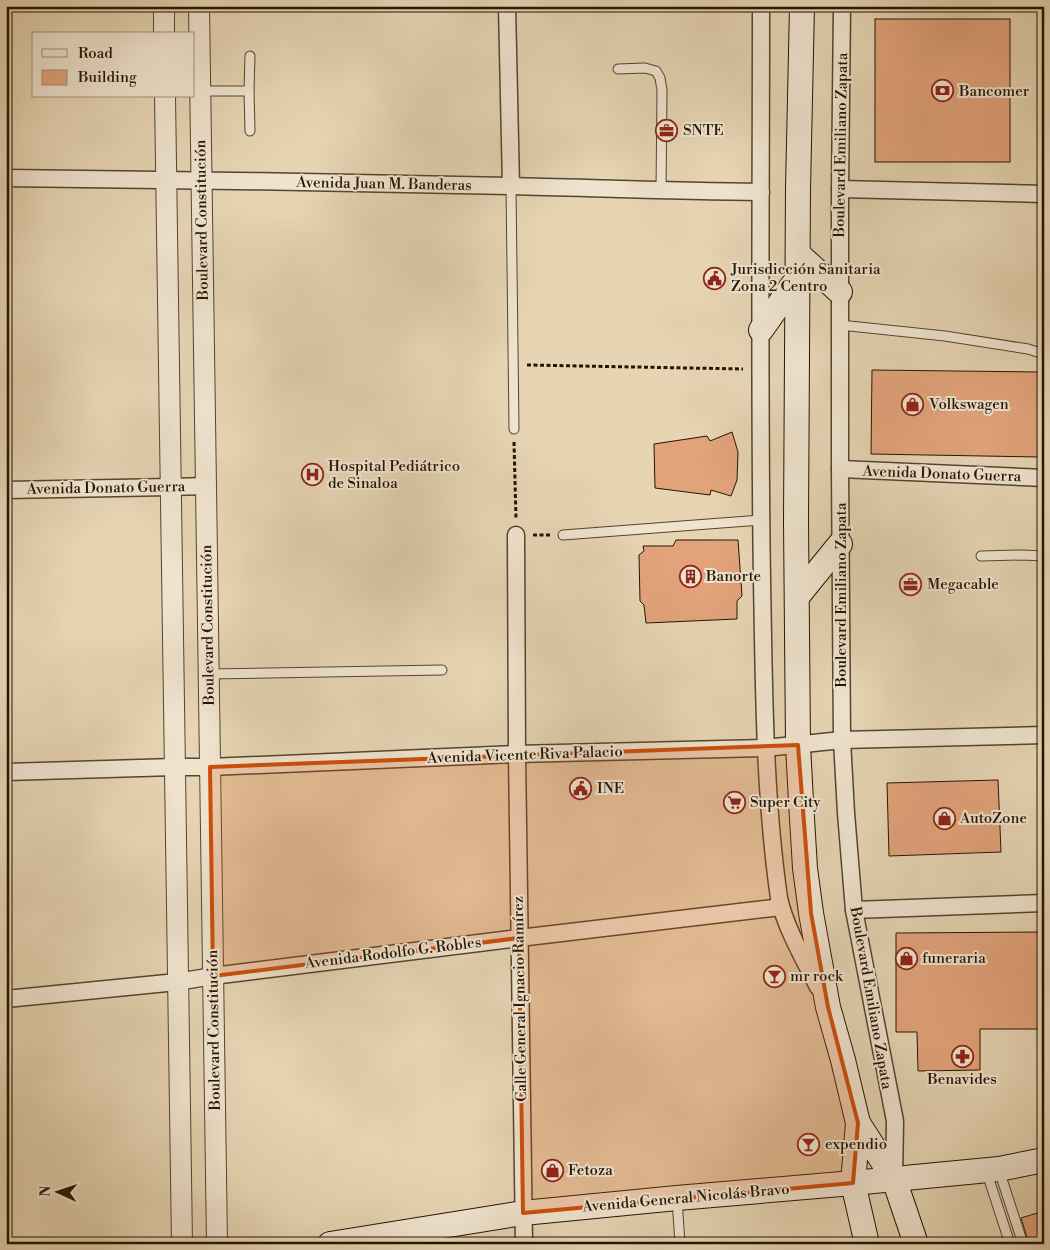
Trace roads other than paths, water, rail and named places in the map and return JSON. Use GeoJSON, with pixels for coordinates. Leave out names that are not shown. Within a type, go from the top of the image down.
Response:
{"type":"FeatureCollection","features":[{"type":"Feature","properties":{"kind":"main road","name":"Boulevard Emiliano Zapata"},"geometry":{"type":"LineString","coordinates":[[802,6],[798,254],[797,597],[800,802],[811,913],[828,1007],[858,1123],[853,1183],[867,1244]]}},
{"type":"Feature","properties":{"kind":"main road"},"geometry":{"type":"LineString","coordinates":[[798,254],[840,292]]}},
{"type":"Feature","properties":{"kind":"main road"},"geometry":{"type":"LineString","coordinates":[[761,330],[798,279]]}},
{"type":"Feature","properties":{"kind":"main road"},"geometry":{"type":"LineString","coordinates":[[797,597],[840,544]]}},
{"type":"Feature","properties":{"kind":"main road","name":"Boulevard Emiliano Zapata"},"geometry":{"type":"LineString","coordinates":[[858,1123],[894,1179],[916,1244]]}},
{"type":"Feature","properties":{"kind":"main road","name":"Avenida General Nicolás Bravo"},"geometry":{"type":"LineString","coordinates":[[330,1244],[523,1213],[894,1179],[992,1169],[1044,1160]]}},
{"type":"Feature","properties":{"kind":"street"},"geometry":{"type":"LineString","coordinates":[[164,6],[164,32]]}},
{"type":"Feature","properties":{"kind":"street","name":"Boulevard Constitución"},"geometry":{"type":"LineString","coordinates":[[199,6],[218,1244]]}},
{"type":"Feature","properties":{"kind":"street"},"geometry":{"type":"LineString","coordinates":[[507,6],[511,186]]}},
{"type":"Feature","properties":{"kind":"street","name":"Boulevard Emiliano Zapata"},"geometry":{"type":"LineString","coordinates":[[762,6],[761,520],[765,748],[770,829],[781,907],[828,1007]]}},
{"type":"Feature","properties":{"kind":"street","name":"Boulevard Emiliano Zapata"},"geometry":{"type":"LineString","coordinates":[[842,6],[840,189],[842,740],[854,910],[895,1121],[894,1179]]}},
{"type":"Feature","properties":{"kind":"street"},"geometry":{"type":"LineString","coordinates":[[165,98],[182,1244]]}},
{"type":"Feature","properties":{"kind":"street","name":"Avenida Juan M. Banderas"},"geometry":{"type":"LineString","coordinates":[[6,178],[761,192]]}},
{"type":"Feature","properties":{"kind":"street"},"geometry":{"type":"LineString","coordinates":[[840,189],[1044,194]]}},
{"type":"Feature","properties":{"kind":"street","name":"Avenida Donato Guerra"},"geometry":{"type":"LineString","coordinates":[[840,469],[1044,478]]}},
{"type":"Feature","properties":{"kind":"street","name":"Avenida Donato Guerra"},"geometry":{"type":"LineString","coordinates":[[6,490],[206,486]]}},
{"type":"Feature","properties":{"kind":"street","name":"Calle General Ignacio Ramírez"},"geometry":{"type":"LineString","coordinates":[[516,535],[519,938],[524,1244]]}},
{"type":"Feature","properties":{"kind":"street","name":"Avenida Vicente Riva Palacio"},"geometry":{"type":"LineString","coordinates":[[6,772],[174,766],[210,767],[517,754],[765,748],[842,740],[1044,735]]}},
{"type":"Feature","properties":{"kind":"street"},"geometry":{"type":"LineString","coordinates":[[854,910],[1044,903]]}},
{"type":"Feature","properties":{"kind":"street","name":"Avenida Rodolfo G. Robles"},"geometry":{"type":"LineString","coordinates":[[6,999],[177,982],[519,938],[781,907]]}},
{"type":"Feature","properties":{"kind":"lane"},"geometry":{"type":"LineString","coordinates":[[250,56],[250,132]]}},
{"type":"Feature","properties":{"kind":"lane"},"geometry":{"type":"LineString","coordinates":[[618,69],[645,68],[656,71],[660,78],[662,90],[661,191]]}},
{"type":"Feature","properties":{"kind":"lane"},"geometry":{"type":"LineString","coordinates":[[200,91],[249,91]]}},
{"type":"Feature","properties":{"kind":"lane"},"geometry":{"type":"LineString","coordinates":[[511,186],[514,429]]}},
{"type":"Feature","properties":{"kind":"lane"},"geometry":{"type":"LineString","coordinates":[[840,325],[945,336],[1028,349],[1044,354]]}},
{"type":"Feature","properties":{"kind":"lane"},"geometry":{"type":"LineString","coordinates":[[563,535],[761,520]]}},
{"type":"Feature","properties":{"kind":"lane"},"geometry":{"type":"LineString","coordinates":[[981,556],[1044,556]]}},
{"type":"Feature","properties":{"kind":"lane"},"geometry":{"type":"LineString","coordinates":[[209,674],[442,670]]}},
{"type":"Feature","properties":{"kind":"lane"},"geometry":{"type":"LineString","coordinates":[[992,1169],[1010,1244]]}},
{"type":"Feature","properties":{"kind":"lane"},"geometry":{"type":"LineString","coordinates":[[992,1169],[1023,1244]]}},
{"type":"Feature","properties":{"kind":"lane"},"geometry":{"type":"LineString","coordinates":[[677,1198],[680,1244]]}},
{"type":"Feature","properties":{"kind":"place","name":"Bancomer"},"geometry":{"type":"Point","coordinates":[943,91]}},
{"type":"Feature","properties":{"kind":"place","name":"SNTE"},"geometry":{"type":"Point","coordinates":[667,130]}},
{"type":"Feature","properties":{"kind":"place","name":"Jurisdicción Sanitaria Zona 2 Centro"},"geometry":{"type":"Point","coordinates":[715,278]}},
{"type":"Feature","properties":{"kind":"place","name":"Volkswagen"},"geometry":{"type":"Point","coordinates":[913,404]}},
{"type":"Feature","properties":{"kind":"place","name":"Hospital Pediátrico de Sinaloa"},"geometry":{"type":"Point","coordinates":[312,475]}},
{"type":"Feature","properties":{"kind":"place","name":"Banorte"},"geometry":{"type":"Point","coordinates":[690,576]}},
{"type":"Feature","properties":{"kind":"place","name":"Megacable"},"geometry":{"type":"Point","coordinates":[911,584]}},
{"type":"Feature","properties":{"kind":"place","name":"INE"},"geometry":{"type":"Point","coordinates":[581,788]}},
{"type":"Feature","properties":{"kind":"place","name":"Super City"},"geometry":{"type":"Point","coordinates":[734,802]}},
{"type":"Feature","properties":{"kind":"place","name":"AutoZone"},"geometry":{"type":"Point","coordinates":[944,818]}},
{"type":"Feature","properties":{"kind":"place","name":"funeraria"},"geometry":{"type":"Point","coordinates":[906,958]}},
{"type":"Feature","properties":{"kind":"place","name":"mr rock"},"geometry":{"type":"Point","coordinates":[774,976]}},
{"type":"Feature","properties":{"kind":"place","name":"Benavides"},"geometry":{"type":"Point","coordinates":[962,1056]}},
{"type":"Feature","properties":{"kind":"place","name":"expendio"},"geometry":{"type":"Point","coordinates":[809,1144]}},
{"type":"Feature","properties":{"kind":"place","name":"Fetoza"},"geometry":{"type":"Point","coordinates":[552,1170]}}]}
